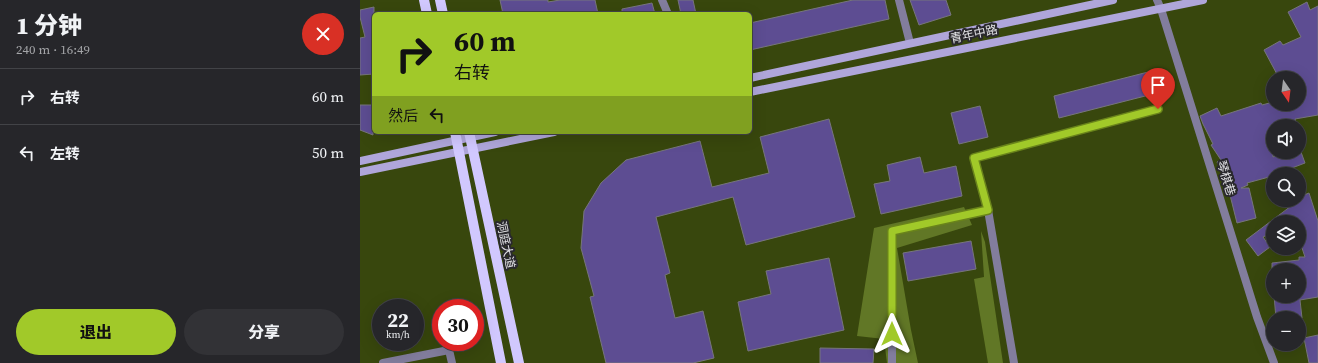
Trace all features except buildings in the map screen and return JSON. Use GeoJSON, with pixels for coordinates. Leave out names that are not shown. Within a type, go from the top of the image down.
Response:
{"type":"FeatureCollection","features":[{"type":"Feature","properties":{"kind":"main road"},"geometry":{"type":"LineString","coordinates":[[424,0],[427,12]]}},
{"type":"Feature","properties":{"kind":"main road"},"geometry":{"type":"LineString","coordinates":[[440,0],[443,12]]}},
{"type":"Feature","properties":{"kind":"main road","name":"青年中路"},"geometry":{"type":"LineString","coordinates":[[752,78],[1114,0]]}},
{"type":"Feature","properties":{"kind":"main road","name":"青年中路"},"geometry":{"type":"LineString","coordinates":[[752,92],[1203,0]]}},
{"type":"Feature","properties":{"kind":"main road"},"geometry":{"type":"LineString","coordinates":[[360,172],[544,134]]}},
{"type":"Feature","properties":{"kind":"main road"},"geometry":{"type":"LineString","coordinates":[[360,161],[456,136],[469,135]]}},
{"type":"Feature","properties":{"kind":"main road","name":"洞庭大道"},"geometry":{"type":"LineString","coordinates":[[469,135],[519,363]]}},
{"type":"Feature","properties":{"kind":"main road"},"geometry":{"type":"LineString","coordinates":[[456,136],[501,363]]}},
{"type":"Feature","properties":{"kind":"street"},"geometry":{"type":"LineString","coordinates":[[662,0],[667,12]]}},
{"type":"Feature","properties":{"kind":"street"},"geometry":{"type":"LineString","coordinates":[[899,0],[910,43]]}},
{"type":"Feature","properties":{"kind":"street","name":"琴棋巷"},"geometry":{"type":"LineString","coordinates":[[1157,0],[1255,310],[1274,363]]}},
{"type":"Feature","properties":{"kind":"street"},"geometry":{"type":"LineString","coordinates":[[1014,363],[988,210],[974,158],[1158,109]]}},
{"type":"Feature","properties":{"kind":"street"},"geometry":{"type":"LineString","coordinates":[[892,363],[892,231],[988,210]]}},
{"type":"Feature","properties":{"kind":"street"},"geometry":{"type":"LineString","coordinates":[[383,363],[449,350],[452,363]]}},
{"type":"Feature","properties":{"kind":"green space"},"geometry":{"type":"Polygon","coordinates":[[[360,0],[1318,0],[1318,363],[360,363],[360,0]]]}},
{"type":"Feature","properties":{"kind":"green space"},"geometry":{"type":"Polygon","coordinates":[[[964,207],[972,225],[897,248],[918,363],[887,363],[884,339],[857,336],[874,228],[964,207]]]}},
{"type":"Feature","properties":{"kind":"green space"},"geometry":{"type":"Polygon","coordinates":[[[981,231],[985,242],[1003,363],[988,363],[974,279],[984,277],[981,231]]]}},
{"type":"Feature","properties":{"kind":"route"},"geometry":{"type":"LineString","coordinates":[[892,334],[892,231],[988,210],[974,158],[1158,109]]}}]}
